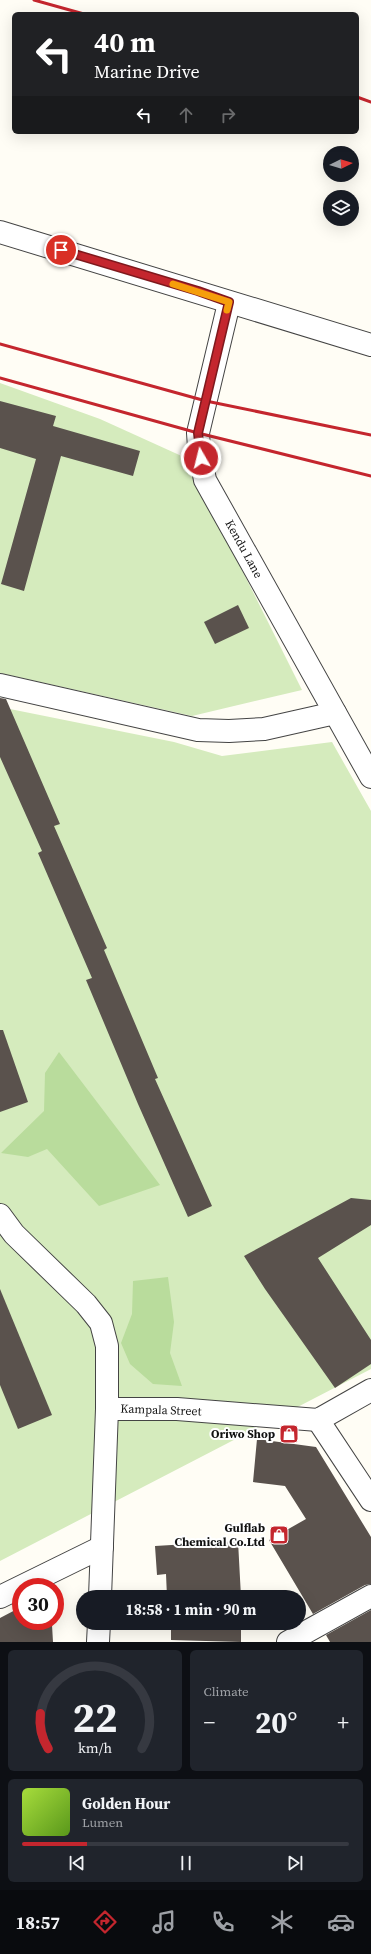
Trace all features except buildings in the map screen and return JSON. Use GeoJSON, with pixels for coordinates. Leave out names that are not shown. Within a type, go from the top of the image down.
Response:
{"type":"FeatureCollection","features":[{"type":"Feature","properties":{"kind":"street"},"geometry":{"type":"LineString","coordinates":[[0,232],[198,291],[229,302],[371,345]]}},
{"type":"Feature","properties":{"kind":"street","name":"Kendu Lane"},"geometry":{"type":"LineString","coordinates":[[229,302],[198,433],[199,447],[206,480],[371,777]]}},
{"type":"Feature","properties":{"kind":"street"},"geometry":{"type":"LineString","coordinates":[[0,685],[198,730],[229,732],[264,729],[335,713]]}},
{"type":"Feature","properties":{"kind":"street"},"geometry":{"type":"LineString","coordinates":[[0,1215],[14,1234],[86,1304],[101,1323],[107,1346],[107,1409]]}},
{"type":"Feature","properties":{"kind":"street"},"geometry":{"type":"LineString","coordinates":[[371,1390],[318,1420],[371,1500]]}},
{"type":"Feature","properties":{"kind":"street","name":"Kampala Street"},"geometry":{"type":"LineString","coordinates":[[100,1590],[107,1409],[177,1409],[318,1420]]}},
{"type":"Feature","properties":{"kind":"street"},"geometry":{"type":"LineString","coordinates":[[0,1596],[102,1547]]}},
{"type":"Feature","properties":{"kind":"street"},"geometry":{"type":"LineString","coordinates":[[288,1642],[371,1596]]}},
{"type":"Feature","properties":{"kind":"street"},"geometry":{"type":"LineString","coordinates":[[98,1642],[99,1630]]}},
{"type":"Feature","properties":{"kind":"green space"},"geometry":{"type":"Polygon","coordinates":[[[0,383],[100,419],[186,458],[302,690],[192,716],[0,673],[0,383]]]}},
{"type":"Feature","properties":{"kind":"green space"},"geometry":{"type":"Polygon","coordinates":[[[0,707],[174,742],[222,756],[332,742],[371,811],[371,1369],[0,1561],[0,707]]]}},
{"type":"Feature","properties":{"kind":"green space"},"geometry":{"type":"Polygon","coordinates":[[[59,1052],[160,1185],[99,1206],[47,1149],[28,1157],[1,1153],[44,1111],[45,1073],[59,1052]]]}},
{"type":"Feature","properties":{"kind":"green space"},"geometry":{"type":"Polygon","coordinates":[[[168,1277],[174,1322],[170,1353],[182,1386],[153,1384],[130,1364],[121,1343],[132,1314],[133,1281],[168,1277]]]}},
{"type":"Feature","properties":{"kind":"railway"},"geometry":{"type":"LineString","coordinates":[[34,0],[77,12]]}},
{"type":"Feature","properties":{"kind":"railway"},"geometry":{"type":"LineString","coordinates":[[359,98],[371,102]]}},
{"type":"Feature","properties":{"kind":"railway"},"geometry":{"type":"LineString","coordinates":[[0,344],[206,401],[371,435]]}},
{"type":"Feature","properties":{"kind":"railway"},"geometry":{"type":"LineString","coordinates":[[0,378],[198,433],[371,476]]}},
{"type":"Feature","properties":{"kind":"slow traffic"},"geometry":{"type":"LineString","coordinates":[[173,284],[229,302],[227,310]]}},
{"type":"Feature","properties":{"kind":"place","name":"Oriwo Shop"},"geometry":{"type":"Point","coordinates":[289,1434]}},
{"type":"Feature","properties":{"kind":"place","name":"Gulflab Chemical Co.Ltd"},"geometry":{"type":"Point","coordinates":[279,1535]}},
{"type":"Feature","properties":{"kind":"route"},"geometry":{"type":"LineString","coordinates":[[61,250],[198,291],[229,302],[198,433],[201,458]]}}]}
